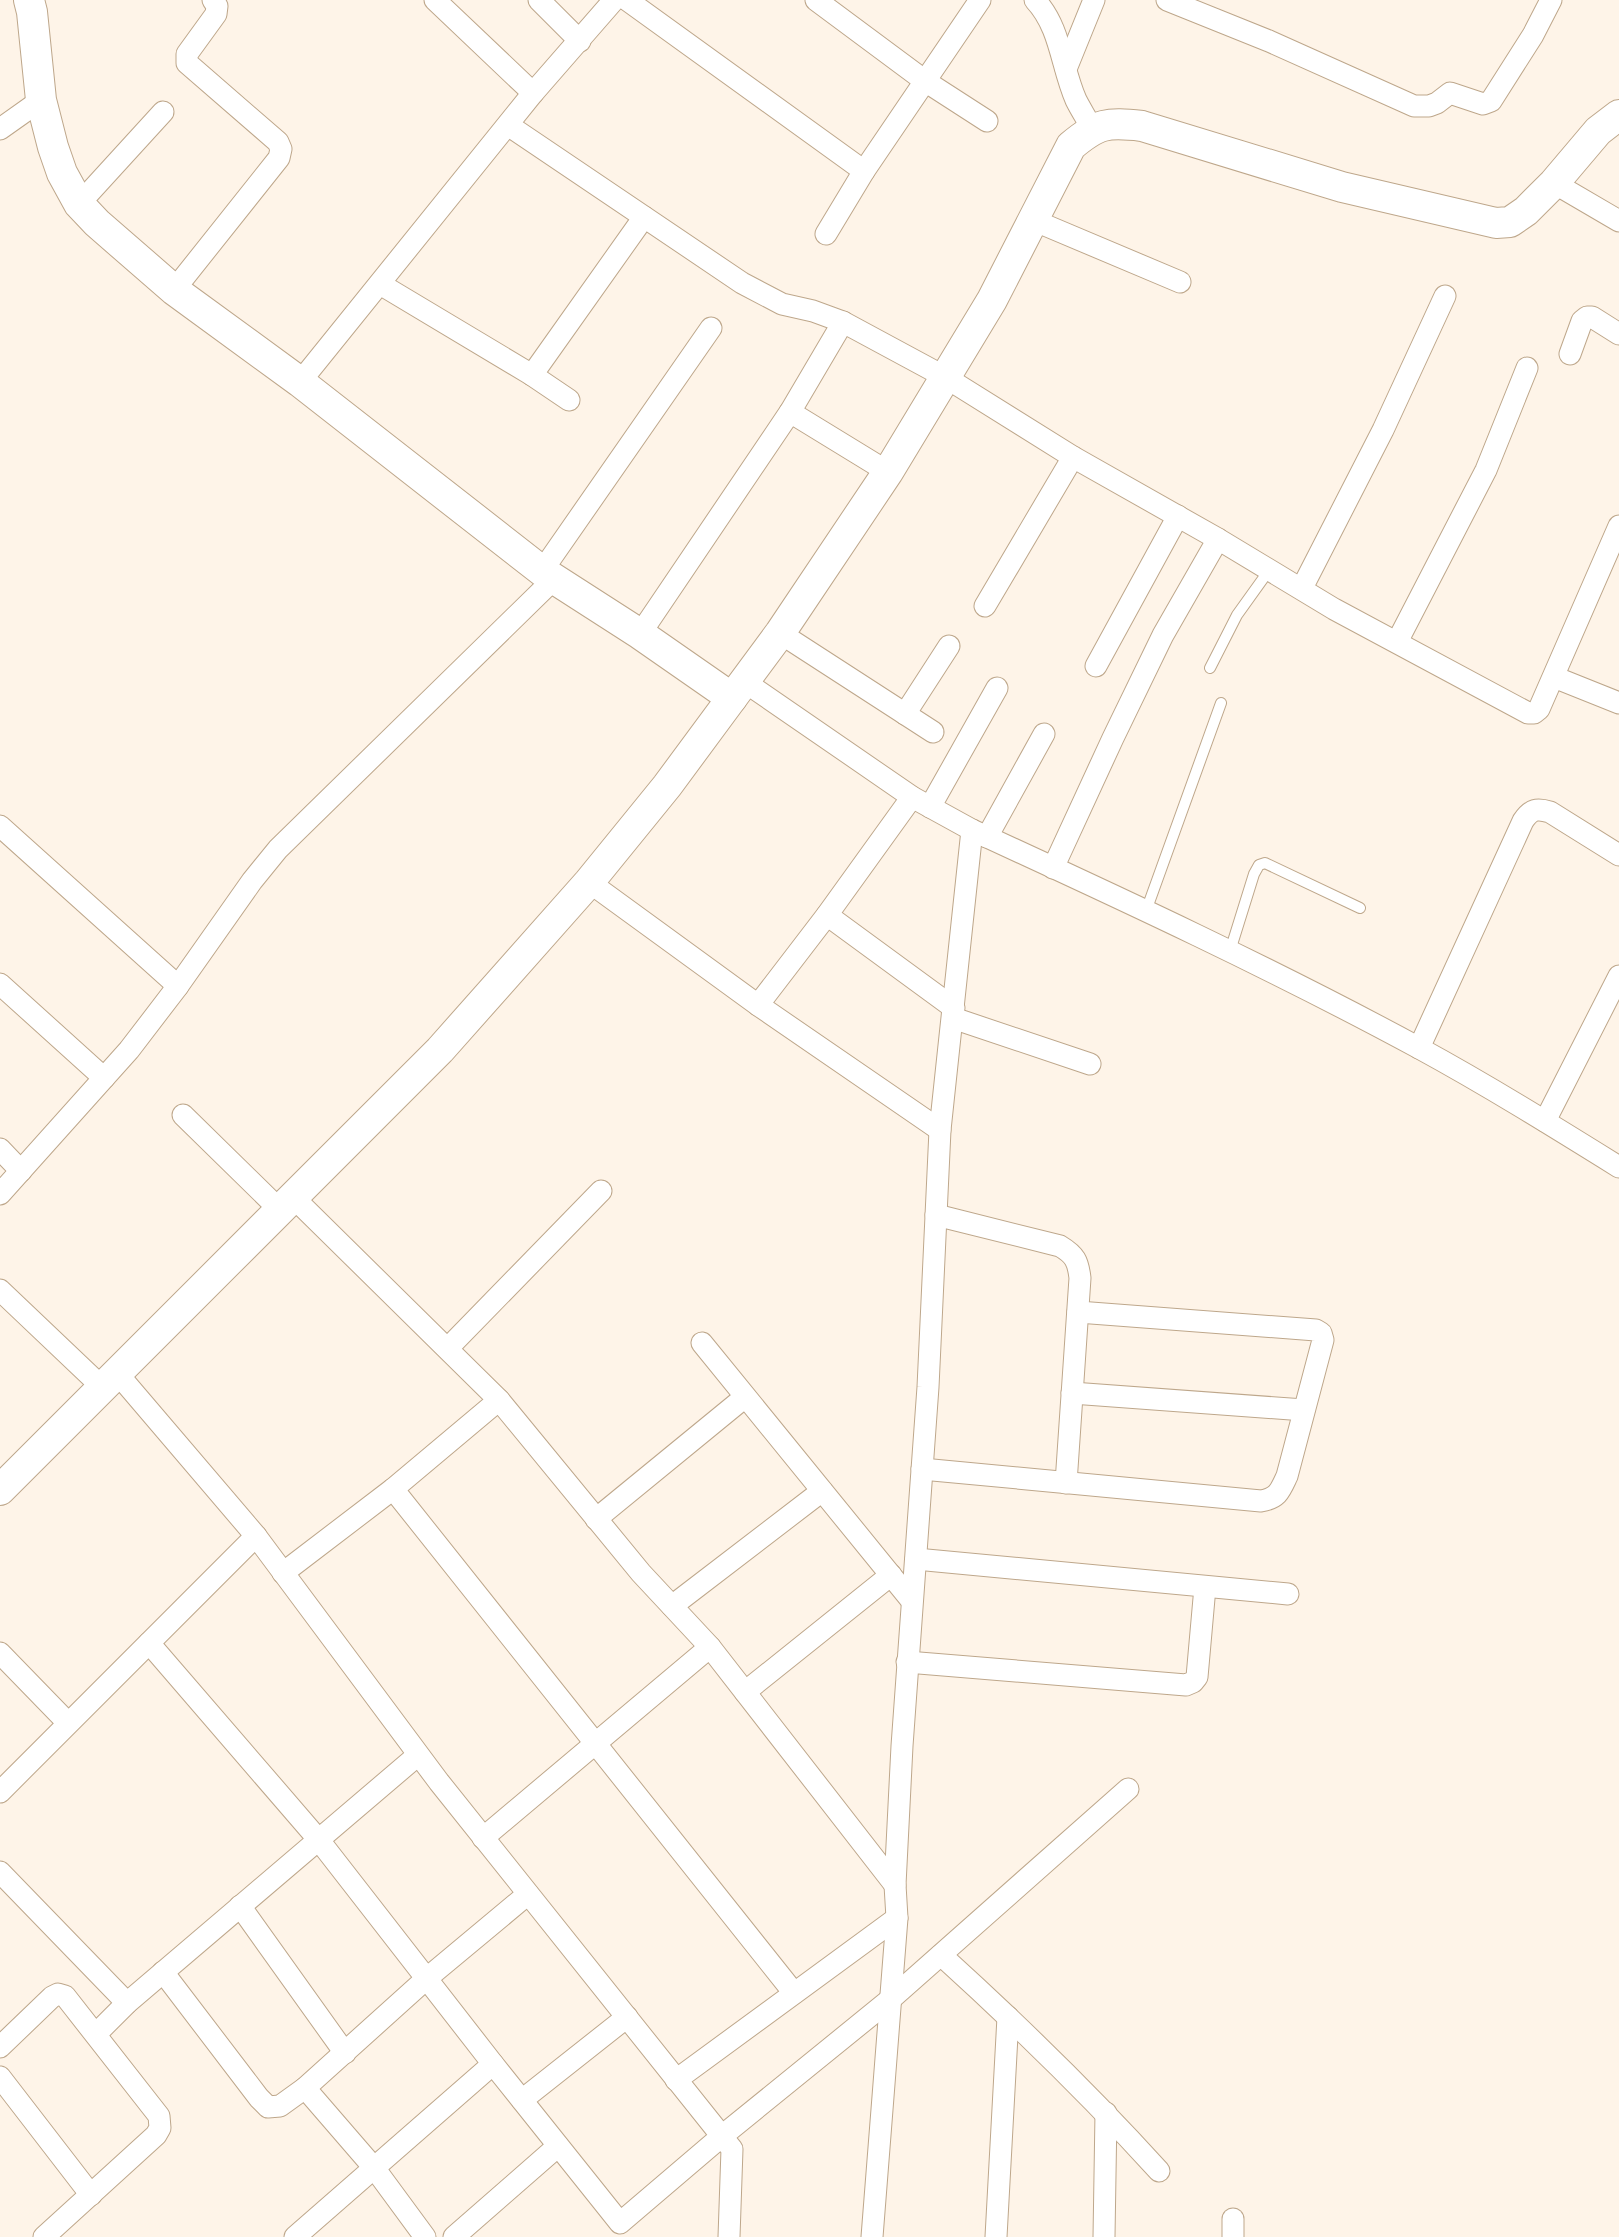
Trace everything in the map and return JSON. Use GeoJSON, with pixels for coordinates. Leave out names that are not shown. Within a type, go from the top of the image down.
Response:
{"type":"FeatureCollection","features":[{"type":"Feature","properties":{"kind":"street"},"geometry":{"type":"LineString","coordinates":[[174,290],[279,158],[281,149],[278,142],[187,63],[187,54],[216,14],[213,0]]}},
{"type":"Feature","properties":{"kind":"street"},"geometry":{"type":"LineString","coordinates":[[435,0],[533,93]]}},
{"type":"Feature","properties":{"kind":"street"},"geometry":{"type":"LineString","coordinates":[[539,0],[580,41]]}},
{"type":"Feature","properties":{"kind":"street"},"geometry":{"type":"LineString","coordinates":[[300,382],[533,93],[614,0]]}},
{"type":"Feature","properties":{"kind":"street"},"geometry":{"type":"LineString","coordinates":[[627,0],[864,171]]}},
{"type":"Feature","properties":{"kind":"street"},"geometry":{"type":"LineString","coordinates":[[816,0],[925,81],[986,121]]}},
{"type":"Feature","properties":{"kind":"street"},"geometry":{"type":"LineString","coordinates":[[826,234],[864,171],[980,0]]}},
{"type":"Feature","properties":{"kind":"street"},"geometry":{"type":"LineString","coordinates":[[1035,0],[1044,9],[1056,33],[1076,99],[1092,129]]}},
{"type":"Feature","properties":{"kind":"street"},"geometry":{"type":"LineString","coordinates":[[1066,69],[1094,0]]}},
{"type":"Feature","properties":{"kind":"street"},"geometry":{"type":"LineString","coordinates":[[1167,0],[1269,41],[1414,106],[1429,106],[1450,93],[1487,104],[1491,101],[1551,0]]}},
{"type":"Feature","properties":{"kind":"street"},"geometry":{"type":"LineString","coordinates":[[36,4],[41,100],[62,173],[79,204],[124,248],[174,290],[300,382],[548,575],[640,634],[739,690],[921,802],[979,833],[1230,951],[1419,1048],[1619,1167]]}},
{"type":"Feature","properties":{"kind":"street"},"geometry":{"type":"LineString","coordinates":[[0,129],[41,100]]}},
{"type":"Feature","properties":{"kind":"street"},"geometry":{"type":"LineString","coordinates":[[79,204],[163,112]]}},
{"type":"Feature","properties":{"kind":"street"},"geometry":{"type":"LineString","coordinates":[[0,1490],[288,1205],[440,1050],[589,882],[667,786],[780,634],[888,472],[992,300],[1071,146],[1092,129],[1116,123],[1142,126],[1342,187],[1496,223],[1510,222],[1526,211],[1598,131],[1619,115]]}},
{"type":"Feature","properties":{"kind":"street"},"geometry":{"type":"LineString","coordinates":[[508,125],[741,283],[782,304],[843,322],[945,377],[1073,457],[1270,569],[1334,609],[1528,713],[1539,709],[1619,526]]}},
{"type":"Feature","properties":{"kind":"street"},"geometry":{"type":"LineString","coordinates":[[1554,183],[1619,221]]}},
{"type":"Feature","properties":{"kind":"street"},"geometry":{"type":"LineString","coordinates":[[532,375],[644,217]]}},
{"type":"Feature","properties":{"kind":"street"},"geometry":{"type":"LineString","coordinates":[[1033,220],[1181,282]]}},
{"type":"Feature","properties":{"kind":"street"},"geometry":{"type":"LineString","coordinates":[[380,284],[569,400]]}},
{"type":"Feature","properties":{"kind":"street"},"geometry":{"type":"LineString","coordinates":[[1302,588],[1383,430],[1445,296]]}},
{"type":"Feature","properties":{"kind":"street"},"geometry":{"type":"LineString","coordinates":[[1570,354],[1587,317],[1592,317],[1619,334]]}},
{"type":"Feature","properties":{"kind":"street"},"geometry":{"type":"LineString","coordinates":[[640,634],[790,412],[843,322]]}},
{"type":"Feature","properties":{"kind":"street"},"geometry":{"type":"LineString","coordinates":[[0,1194],[129,1050],[278,849],[548,575],[711,328]]}},
{"type":"Feature","properties":{"kind":"street"},"geometry":{"type":"LineString","coordinates":[[1397,642],[1486,470],[1527,368]]}},
{"type":"Feature","properties":{"kind":"street"},"geometry":{"type":"LineString","coordinates":[[790,412],[888,472]]}},
{"type":"Feature","properties":{"kind":"street"},"geometry":{"type":"LineString","coordinates":[[985,606],[1073,457]]}},
{"type":"Feature","properties":{"kind":"street"},"geometry":{"type":"LineString","coordinates":[[1096,666],[1178,516]]}},
{"type":"Feature","properties":{"kind":"street"},"geometry":{"type":"LineString","coordinates":[[1054,868],[1163,635],[1218,539]]}},
{"type":"Feature","properties":{"kind":"street"},"geometry":{"type":"LineString","coordinates":[[780,634],[933,732]]}},
{"type":"Feature","properties":{"kind":"street"},"geometry":{"type":"LineString","coordinates":[[905,714],[949,646]]}},
{"type":"Feature","properties":{"kind":"street"},"geometry":{"type":"LineString","coordinates":[[1554,677],[1619,703]]}},
{"type":"Feature","properties":{"kind":"street"},"geometry":{"type":"LineString","coordinates":[[758,1005],[827,915],[921,802],[997,688]]}},
{"type":"Feature","properties":{"kind":"street"},"geometry":{"type":"LineString","coordinates":[[872,2237],[897,1917],[895,1885],[907,1662],[922,1469],[940,1130],[979,833],[1044,734]]}},
{"type":"Feature","properties":{"kind":"street"},"geometry":{"type":"LineString","coordinates":[[1419,1048],[1529,812],[1538,809],[1550,812],[1619,855]]}},
{"type":"Feature","properties":{"kind":"street"},"geometry":{"type":"LineString","coordinates":[[0,826],[178,986]]}},
{"type":"Feature","properties":{"kind":"street"},"geometry":{"type":"LineString","coordinates":[[589,882],[758,1005],[940,1130]]}},
{"type":"Feature","properties":{"kind":"street"},"geometry":{"type":"LineString","coordinates":[[827,915],[954,1014],[1090,1064]]}},
{"type":"Feature","properties":{"kind":"street"},"geometry":{"type":"LineString","coordinates":[[1545,1121],[1619,976]]}},
{"type":"Feature","properties":{"kind":"street"},"geometry":{"type":"LineString","coordinates":[[0,984],[104,1078]]}},
{"type":"Feature","properties":{"kind":"street"},"geometry":{"type":"LineString","coordinates":[[183,1115],[448,1348],[499,1400],[641,1573],[710,1647],[895,1885]]}},
{"type":"Feature","properties":{"kind":"street"},"geometry":{"type":"LineString","coordinates":[[0,1149],[20,1171]]}},
{"type":"Feature","properties":{"kind":"street"},"geometry":{"type":"LineString","coordinates":[[448,1348],[601,1191]]}},
{"type":"Feature","properties":{"kind":"street"},"geometry":{"type":"LineString","coordinates":[[936,1215],[1060,1246],[1073,1254],[1078,1263],[1080,1278],[1066,1483]]}},
{"type":"Feature","properties":{"kind":"street"},"geometry":{"type":"LineString","coordinates":[[0,1290],[109,1380],[256,1536],[418,1755],[722,2136],[732,2149],[729,2237]]}},
{"type":"Feature","properties":{"kind":"street"},"geometry":{"type":"LineString","coordinates":[[922,1469],[1261,1501],[1272,1499],[1287,1476],[1323,1340],[1321,1333],[1316,1330],[1078,1312]]}},
{"type":"Feature","properties":{"kind":"street"},"geometry":{"type":"LineString","coordinates":[[702,1343],[911,1600]]}},
{"type":"Feature","properties":{"kind":"street"},"geometry":{"type":"LineString","coordinates":[[1072,1393],[1304,1410]]}},
{"type":"Feature","properties":{"kind":"street"},"geometry":{"type":"LineString","coordinates":[[596,1519],[746,1397]]}},
{"type":"Feature","properties":{"kind":"street"},"geometry":{"type":"LineString","coordinates":[[284,1573],[393,1489],[499,1400]]}},
{"type":"Feature","properties":{"kind":"street"},"geometry":{"type":"LineString","coordinates":[[393,1489],[794,1993]]}},
{"type":"Feature","properties":{"kind":"street"},"geometry":{"type":"LineString","coordinates":[[672,1606],[822,1491]]}},
{"type":"Feature","properties":{"kind":"street"},"geometry":{"type":"LineString","coordinates":[[0,1792],[256,1536]]}},
{"type":"Feature","properties":{"kind":"street"},"geometry":{"type":"LineString","coordinates":[[916,1559],[1288,1594]]}},
{"type":"Feature","properties":{"kind":"street"},"geometry":{"type":"LineString","coordinates":[[745,1692],[891,1576]]}},
{"type":"Feature","properties":{"kind":"street"},"geometry":{"type":"LineString","coordinates":[[907,1662],[1186,1685],[1194,1682],[1197,1677],[1205,1587]]}},
{"type":"Feature","properties":{"kind":"street"},"geometry":{"type":"LineString","coordinates":[[149,1643],[318,1839],[558,2146],[614,2230],[722,2136],[892,1998],[1128,1789]]}},
{"type":"Feature","properties":{"kind":"street"},"geometry":{"type":"LineString","coordinates":[[483,1838],[710,1647]]}},
{"type":"Feature","properties":{"kind":"street"},"geometry":{"type":"LineString","coordinates":[[0,1653],[68,1723]]}},
{"type":"Feature","properties":{"kind":"street"},"geometry":{"type":"LineString","coordinates":[[96,2034],[127,2003],[418,1755]]}},
{"type":"Feature","properties":{"kind":"street"},"geometry":{"type":"LineString","coordinates":[[0,1872],[127,2003]]}},
{"type":"Feature","properties":{"kind":"street"},"geometry":{"type":"LineString","coordinates":[[163,1972],[259,2098],[268,2107],[280,2106],[305,2088],[426,1979],[528,1894]]}},
{"type":"Feature","properties":{"kind":"street"},"geometry":{"type":"LineString","coordinates":[[240,1906],[345,2053]]}},
{"type":"Feature","properties":{"kind":"street"},"geometry":{"type":"LineString","coordinates":[[676,2080],[897,1917]]}},
{"type":"Feature","properties":{"kind":"street"},"geometry":{"type":"LineString","coordinates":[[941,1955],[1009,2017],[1106,2113],[1159,2171]]}},
{"type":"Feature","properties":{"kind":"street"},"geometry":{"type":"LineString","coordinates":[[0,2047],[51,1997],[58,1994],[65,1996],[161,2121],[156,2135],[44,2237]]}},
{"type":"Feature","properties":{"kind":"street"},"geometry":{"type":"LineString","coordinates":[[523,2100],[626,2017]]}},
{"type":"Feature","properties":{"kind":"street"},"geometry":{"type":"LineString","coordinates":[[996,2237],[1009,2017]]}},
{"type":"Feature","properties":{"kind":"street"},"geometry":{"type":"LineString","coordinates":[[295,2237],[493,2064]]}},
{"type":"Feature","properties":{"kind":"street"},"geometry":{"type":"LineString","coordinates":[[0,2077],[91,2195]]}},
{"type":"Feature","properties":{"kind":"street"},"geometry":{"type":"LineString","coordinates":[[305,2088],[375,2169],[425,2237]]}},
{"type":"Feature","properties":{"kind":"street"},"geometry":{"type":"LineString","coordinates":[[1104,2237],[1106,2113]]}},
{"type":"Feature","properties":{"kind":"street"},"geometry":{"type":"LineString","coordinates":[[454,2237],[558,2146]]}},
{"type":"Feature","properties":{"kind":"lane"},"geometry":{"type":"LineString","coordinates":[[1210,668],[1237,615],[1270,569]]}},
{"type":"Feature","properties":{"kind":"lane"},"geometry":{"type":"LineString","coordinates":[[1146,911],[1221,702]]}},
{"type":"Feature","properties":{"kind":"lane"},"geometry":{"type":"LineString","coordinates":[[1230,951],[1254,874],[1259,866],[1265,863],[1360,908]]}}]}
